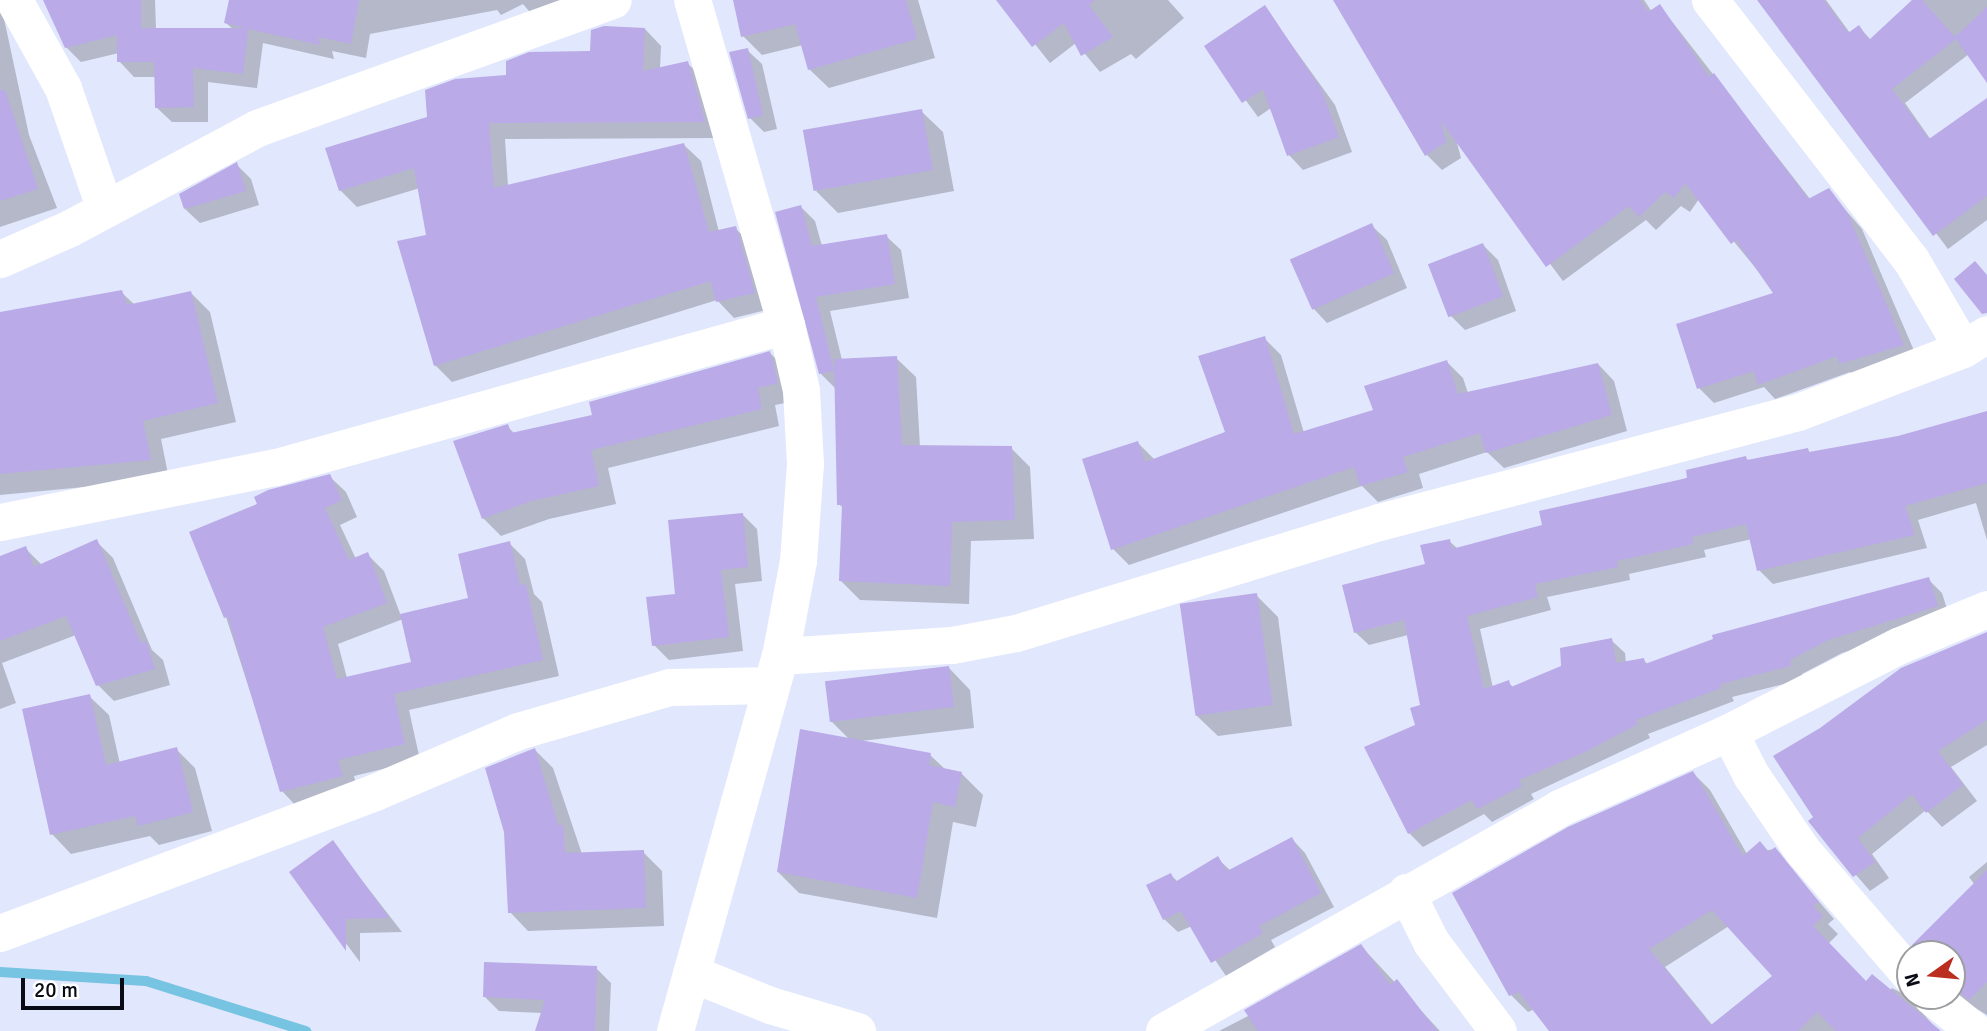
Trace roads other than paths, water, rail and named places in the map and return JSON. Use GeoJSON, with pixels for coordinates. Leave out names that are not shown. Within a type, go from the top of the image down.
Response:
{"type":"FeatureCollection","features":[{"type":"Feature","properties":{"kind":"street"},"geometry":{"type":"LineString","coordinates":[[14,0],[63,88],[105,209]]}},
{"type":"Feature","properties":{"kind":"street"},"geometry":{"type":"LineString","coordinates":[[0,258],[105,209],[257,128],[613,0]]}},
{"type":"Feature","properties":{"kind":"street"},"geometry":{"type":"LineString","coordinates":[[675,1031],[775,671],[798,561],[805,464],[801,390],[786,325],[692,0]]}},
{"type":"Feature","properties":{"kind":"street"},"geometry":{"type":"LineString","coordinates":[[0,933],[374,792],[518,732],[668,687],[1016,633],[1379,522],[1798,412],[1975,342],[1710,0]]}},
{"type":"Feature","properties":{"kind":"street"},"geometry":{"type":"LineString","coordinates":[[0,522],[276,467],[786,325]]}},
{"type":"Feature","properties":{"kind":"street"},"geometry":{"type":"LineString","coordinates":[[1164,1031],[1559,808],[1729,732],[1900,645],[1987,609]]}},
{"type":"Feature","properties":{"kind":"street"},"geometry":{"type":"LineString","coordinates":[[1729,732],[1751,775],[1802,850],[1896,959]]}},
{"type":"Feature","properties":{"kind":"street"},"geometry":{"type":"LineString","coordinates":[[1406,892],[1431,942],[1498,1031]]}},
{"type":"Feature","properties":{"kind":"street"},"geometry":{"type":"LineString","coordinates":[[691,973],[770,1005],[857,1031]]}},
{"type":"Feature","properties":{"kind":"street"},"geometry":{"type":"LineString","coordinates":[[1949,1010],[1975,1031]]}},
{"type":"Feature","properties":{"kind":"waterway"},"geometry":{"type":"LineString","coordinates":[[0,972],[146,981],[306,1031]]}}]}
